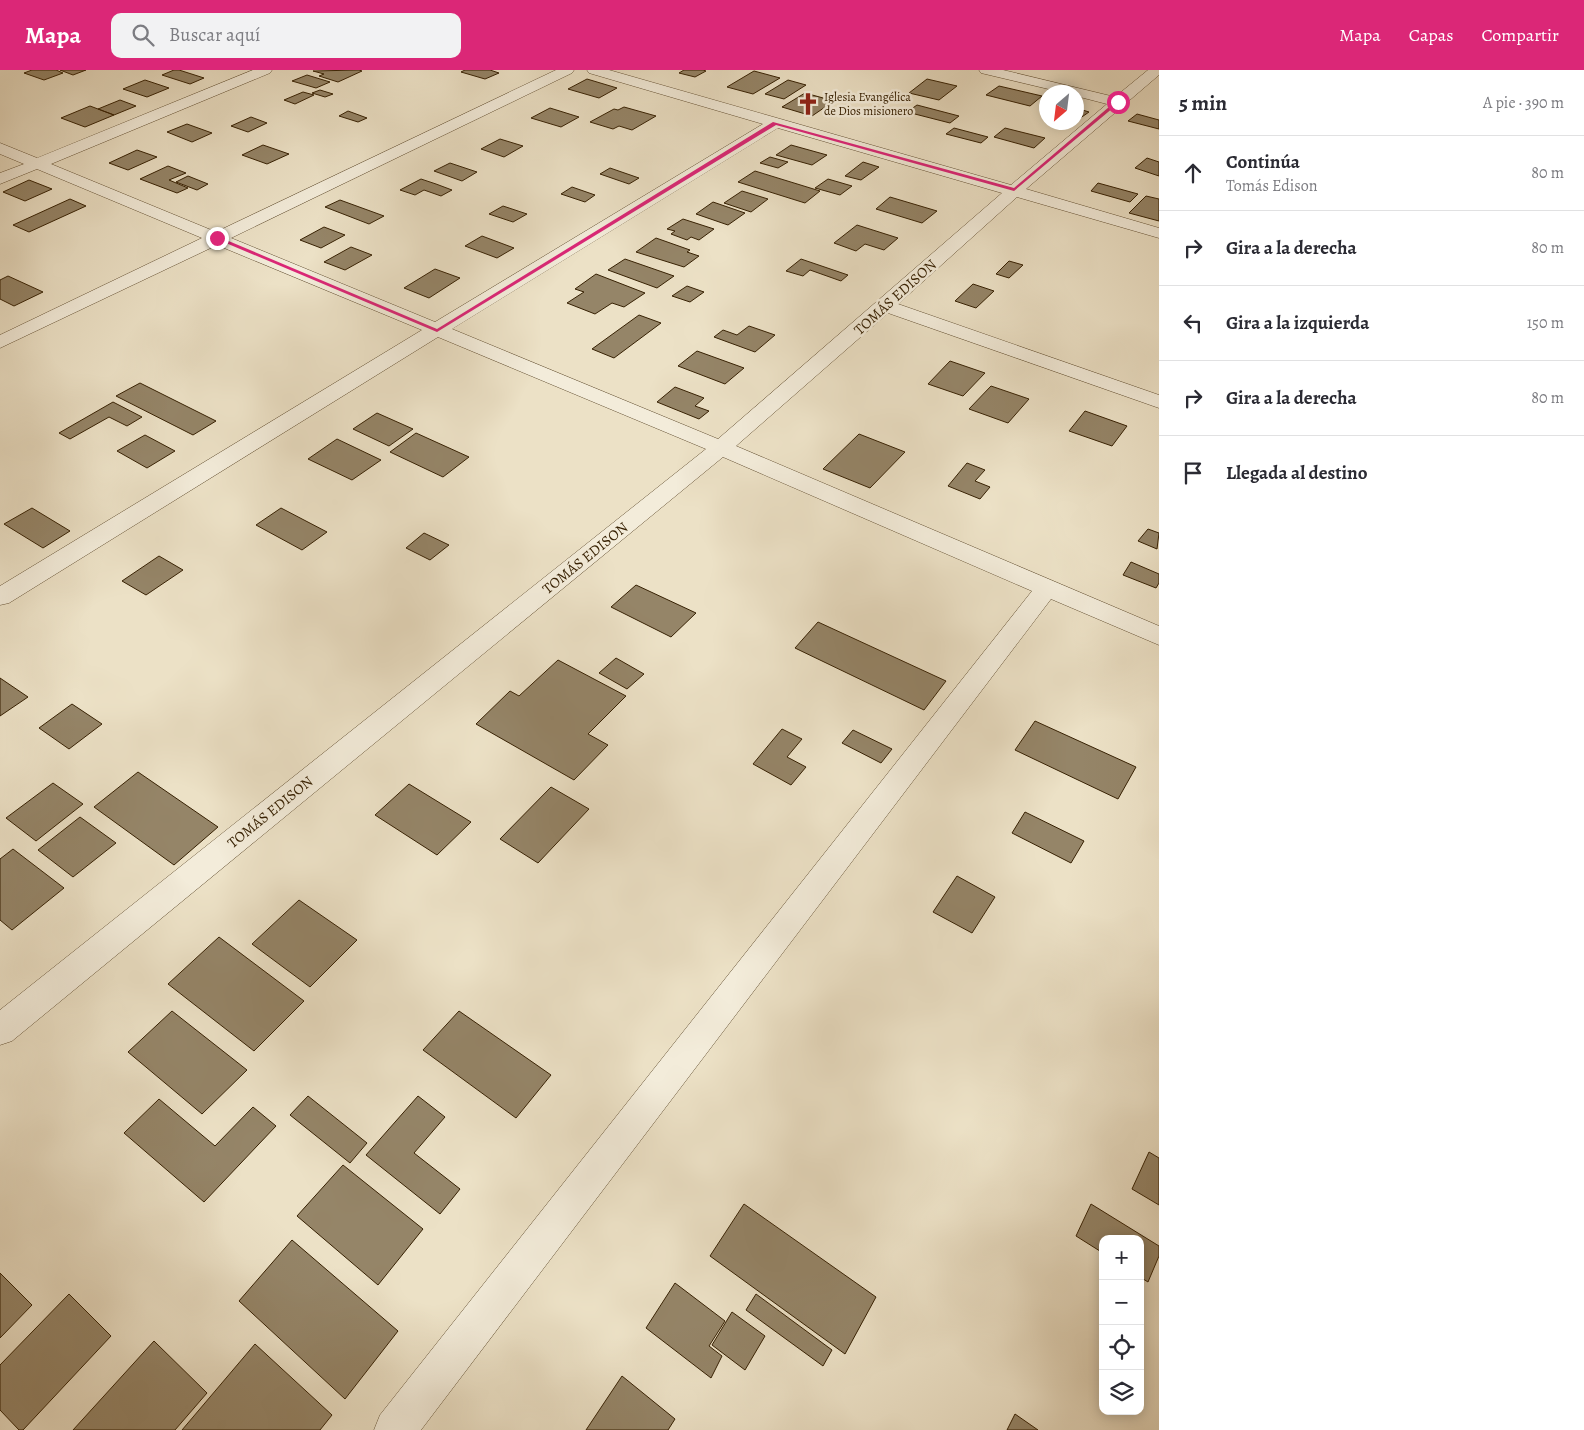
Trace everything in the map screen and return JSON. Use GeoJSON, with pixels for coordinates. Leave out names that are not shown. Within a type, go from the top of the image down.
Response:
{"type":"FeatureCollection","features":[{"type":"Feature","properties":{"kind":"street"},"geometry":{"type":"LineString","coordinates":[[0,179],[265,70]]}},
{"type":"Feature","properties":{"kind":"street"},"geometry":{"type":"LineString","coordinates":[[0,342],[568,70]]}},
{"type":"Feature","properties":{"kind":"street"},"geometry":{"type":"LineString","coordinates":[[594,70],[1159,233]]}},
{"type":"Feature","properties":{"kind":"street"},"geometry":{"type":"LineString","coordinates":[[986,70],[1118,102]]}},
{"type":"Feature","properties":{"kind":"street","name":"TOMÁS EDISON"},"geometry":{"type":"LineString","coordinates":[[0,1030],[721,448],[885,306],[1014,190],[1156,70]]}},
{"type":"Feature","properties":{"kind":"street"},"geometry":{"type":"LineString","coordinates":[[0,597],[775,123]]}},
{"type":"Feature","properties":{"kind":"street"},"geometry":{"type":"LineString","coordinates":[[0,148],[721,448],[1159,636]]}},
{"type":"Feature","properties":{"kind":"street"},"geometry":{"type":"LineString","coordinates":[[885,306],[1159,402]]}},
{"type":"Feature","properties":{"kind":"street"},"geometry":{"type":"LineString","coordinates":[[395,1430],[1046,589]]}},
{"type":"Feature","properties":{"kind":"building"},"geometry":{"type":"Polygon","coordinates":[[[32,70],[56,70],[63,73],[44,80],[24,73],[32,70]]]}},
{"type":"Feature","properties":{"kind":"building"},"geometry":{"type":"Polygon","coordinates":[[[60,70],[86,70],[73,75],[60,70]]]}},
{"type":"Feature","properties":{"kind":"building"},"geometry":{"type":"Polygon","coordinates":[[[174,70],[204,78],[190,84],[162,75],[174,70]]]}},
{"type":"Feature","properties":{"kind":"building"},"geometry":{"type":"Polygon","coordinates":[[[465,70],[490,70],[499,73],[485,79],[461,72],[465,70]]]}},
{"type":"Feature","properties":{"kind":"building"},"geometry":{"type":"Polygon","coordinates":[[[684,70],[706,71],[695,77],[679,73],[684,70]]]}},
{"type":"Feature","properties":{"kind":"building"},"geometry":{"type":"Polygon","coordinates":[[[313,71],[362,71],[338,82],[319,76],[324,74],[313,71]]]}},
{"type":"Feature","properties":{"kind":"building"},"geometry":{"type":"Polygon","coordinates":[[[754,71],[780,78],[753,94],[727,87],[754,71]]]}},
{"type":"Feature","properties":{"kind":"building"},"geometry":{"type":"Polygon","coordinates":[[[307,75],[330,82],[316,88],[292,81],[307,75]]]}},
{"type":"Feature","properties":{"kind":"building"},"geometry":{"type":"Polygon","coordinates":[[[587,79],[617,88],[599,98],[568,89],[587,79]]]}},
{"type":"Feature","properties":{"kind":"building"},"geometry":{"type":"Polygon","coordinates":[[[927,79],[957,86],[939,100],[909,93],[927,79]]]}},
{"type":"Feature","properties":{"kind":"building"},"geometry":{"type":"Polygon","coordinates":[[[145,80],[169,88],[147,97],[123,89],[145,80]]]}},
{"type":"Feature","properties":{"kind":"building"},"geometry":{"type":"Polygon","coordinates":[[[788,80],[806,85],[784,99],[765,94],[788,80]]]}},
{"type":"Feature","properties":{"kind":"building"},"geometry":{"type":"Polygon","coordinates":[[[999,86],[1039,95],[1039,98],[1030,106],[986,95],[999,86]]]}},
{"type":"Feature","properties":{"kind":"building"},"geometry":{"type":"Polygon","coordinates":[[[320,90],[333,94],[325,97],[312,93],[320,90]]]}},
{"type":"Feature","properties":{"kind":"building"},"geometry":{"type":"Polygon","coordinates":[[[303,92],[314,95],[295,104],[284,100],[303,92]]]}},
{"type":"Feature","properties":{"kind":"building","name":"Iglesia Evangélica de Dios misionero"},"geometry":{"type":"Polygon","coordinates":[[[805,93],[834,101],[812,116],[782,107],[805,93]]]}},
{"type":"Feature","properties":{"kind":"building"},"geometry":{"type":"Polygon","coordinates":[[[120,100],[136,106],[114,115],[98,109],[120,100]]]}},
{"type":"Feature","properties":{"kind":"building"},"geometry":{"type":"Polygon","coordinates":[[[917,105],[959,116],[950,123],[907,112],[917,105]]]}},
{"type":"Feature","properties":{"kind":"building"},"geometry":{"type":"Polygon","coordinates":[[[90,106],[114,115],[85,127],[61,118],[90,106]]]}},
{"type":"Feature","properties":{"kind":"building"},"geometry":{"type":"Polygon","coordinates":[[[624,107],[656,116],[632,130],[619,126],[613,129],[590,122],[614,109],[618,110],[624,107]]]}},
{"type":"Feature","properties":{"kind":"building"},"geometry":{"type":"Polygon","coordinates":[[[550,108],[579,117],[561,127],[531,118],[550,108]]]}},
{"type":"Feature","properties":{"kind":"building"},"geometry":{"type":"Polygon","coordinates":[[[348,111],[367,118],[358,122],[339,116],[348,111]]]}},
{"type":"Feature","properties":{"kind":"building"},"geometry":{"type":"Polygon","coordinates":[[[1137,114],[1159,120],[1159,129],[1128,121],[1137,114]]]}},
{"type":"Feature","properties":{"kind":"building"},"geometry":{"type":"Polygon","coordinates":[[[251,117],[267,123],[248,132],[231,126],[251,117]]]}},
{"type":"Feature","properties":{"kind":"building"},"geometry":{"type":"Polygon","coordinates":[[[187,124],[212,133],[192,142],[167,132],[187,124]]]}},
{"type":"Feature","properties":{"kind":"building"},"geometry":{"type":"Polygon","coordinates":[[[954,128],[988,137],[981,143],[946,134],[954,128]]]}},
{"type":"Feature","properties":{"kind":"building"},"geometry":{"type":"Polygon","coordinates":[[[1005,128],[1045,138],[1034,148],[994,137],[1005,128]]]}},
{"type":"Feature","properties":{"kind":"building"},"geometry":{"type":"Polygon","coordinates":[[[500,139],[523,146],[504,157],[481,149],[500,139]]]}},
{"type":"Feature","properties":{"kind":"building"},"geometry":{"type":"Polygon","coordinates":[[[263,145],[289,154],[267,164],[242,155],[263,145]]]}},
{"type":"Feature","properties":{"kind":"building"},"geometry":{"type":"Polygon","coordinates":[[[791,145],[827,155],[812,165],[776,155],[791,145]]]}},
{"type":"Feature","properties":{"kind":"building"},"geometry":{"type":"Polygon","coordinates":[[[137,150],[157,157],[128,170],[109,163],[137,150]]]}},
{"type":"Feature","properties":{"kind":"building"},"geometry":{"type":"Polygon","coordinates":[[[770,157],[788,162],[778,168],[760,163],[770,157]]]}},
{"type":"Feature","properties":{"kind":"building"},"geometry":{"type":"Polygon","coordinates":[[[1147,158],[1159,162],[1159,176],[1135,168],[1147,158]]]}},
{"type":"Feature","properties":{"kind":"building"},"geometry":{"type":"Polygon","coordinates":[[[863,162],[879,167],[861,180],[845,176],[863,162]]]}},
{"type":"Feature","properties":{"kind":"building"},"geometry":{"type":"Polygon","coordinates":[[[450,163],[477,172],[462,181],[434,171],[450,163]]]}},
{"type":"Feature","properties":{"kind":"building"},"geometry":{"type":"Polygon","coordinates":[[[168,166],[186,173],[169,180],[188,188],[177,193],[140,179],[168,166]]]}},
{"type":"Feature","properties":{"kind":"building"},"geometry":{"type":"Polygon","coordinates":[[[610,168],[639,178],[629,184],[600,174],[610,168]]]}},
{"type":"Feature","properties":{"kind":"building"},"geometry":{"type":"Polygon","coordinates":[[[755,171],[820,191],[805,203],[738,182],[755,171]]]}},
{"type":"Feature","properties":{"kind":"building"},"geometry":{"type":"Polygon","coordinates":[[[188,176],[208,184],[197,190],[176,182],[188,176]]]}},
{"type":"Feature","properties":{"kind":"building"},"geometry":{"type":"Polygon","coordinates":[[[421,179],[452,190],[441,196],[424,190],[415,195],[400,190],[421,179]]]}},
{"type":"Feature","properties":{"kind":"building"},"geometry":{"type":"Polygon","coordinates":[[[828,179],[852,186],[840,195],[815,188],[828,179]]]}},
{"type":"Feature","properties":{"kind":"building"},"geometry":{"type":"Polygon","coordinates":[[[29,180],[52,189],[25,201],[3,192],[29,180]]]}},
{"type":"Feature","properties":{"kind":"building"},"geometry":{"type":"Polygon","coordinates":[[[1098,183],[1138,194],[1130,202],[1091,191],[1098,183]]]}},
{"type":"Feature","properties":{"kind":"building"},"geometry":{"type":"Polygon","coordinates":[[[572,187],[595,195],[585,202],[561,194],[572,187]]]}},
{"type":"Feature","properties":{"kind":"building"},"geometry":{"type":"Polygon","coordinates":[[[742,191],[768,199],[751,212],[724,203],[742,191]]]}},
{"type":"Feature","properties":{"kind":"building"},"geometry":{"type":"Polygon","coordinates":[[[1146,196],[1159,199],[1159,221],[1129,213],[1146,196]]]}},
{"type":"Feature","properties":{"kind":"building"},"geometry":{"type":"Polygon","coordinates":[[[890,197],[937,211],[922,223],[876,209],[890,197]]]}},
{"type":"Feature","properties":{"kind":"building"},"geometry":{"type":"Polygon","coordinates":[[[70,199],[86,206],[29,232],[13,225],[70,199]]]}},
{"type":"Feature","properties":{"kind":"building"},"geometry":{"type":"Polygon","coordinates":[[[340,200],[384,216],[369,224],[325,207],[340,200]]]}},
{"type":"Feature","properties":{"kind":"building"},"geometry":{"type":"Polygon","coordinates":[[[713,202],[745,213],[728,225],[696,214],[713,202]]]}},
{"type":"Feature","properties":{"kind":"building"},"geometry":{"type":"Polygon","coordinates":[[[503,206],[527,214],[513,222],[489,214],[503,206]]]}},
{"type":"Feature","properties":{"kind":"building"},"geometry":{"type":"Polygon","coordinates":[[[683,219],[714,229],[699,240],[691,237],[687,240],[671,234],[675,231],[667,229],[683,219]]]}},
{"type":"Feature","properties":{"kind":"building"},"geometry":{"type":"Polygon","coordinates":[[[857,225],[898,238],[884,250],[865,244],[856,251],[834,243],[857,225]]]}},
{"type":"Feature","properties":{"kind":"building"},"geometry":{"type":"Polygon","coordinates":[[[324,227],[345,235],[321,248],[300,240],[324,227]]]}},
{"type":"Feature","properties":{"kind":"building"},"geometry":{"type":"Polygon","coordinates":[[[482,236],[514,248],[497,258],[465,246],[482,236]]]}},
{"type":"Feature","properties":{"kind":"building"},"geometry":{"type":"Polygon","coordinates":[[[656,238],[690,250],[687,252],[699,256],[684,267],[636,252],[656,238]]]}},
{"type":"Feature","properties":{"kind":"building"},"geometry":{"type":"Polygon","coordinates":[[[351,247],[372,255],[345,270],[324,262],[351,247]]]}},
{"type":"Feature","properties":{"kind":"building"},"geometry":{"type":"Polygon","coordinates":[[[625,259],[674,276],[657,288],[608,270],[625,259]]]}},
{"type":"Feature","properties":{"kind":"building"},"geometry":{"type":"Polygon","coordinates":[[[801,259],[848,275],[841,281],[810,270],[803,276],[786,271],[801,259]]]}},
{"type":"Feature","properties":{"kind":"building"},"geometry":{"type":"Polygon","coordinates":[[[1009,261],[1023,265],[1009,278],[996,274],[1009,261]]]}},
{"type":"Feature","properties":{"kind":"building"},"geometry":{"type":"Polygon","coordinates":[[[435,269],[460,278],[429,298],[404,288],[435,269]]]}},
{"type":"Feature","properties":{"kind":"building"},"geometry":{"type":"Polygon","coordinates":[[[596,274],[645,293],[624,307],[612,303],[595,314],[567,303],[584,292],[575,289],[596,274]]]}},
{"type":"Feature","properties":{"kind":"building"},"geometry":{"type":"Polygon","coordinates":[[[8,276],[43,292],[14,306],[0,299],[0,280],[8,276]]]}},
{"type":"Feature","properties":{"kind":"building"},"geometry":{"type":"Polygon","coordinates":[[[973,284],[994,291],[976,308],[955,301],[973,284]]]}},
{"type":"Feature","properties":{"kind":"building"},"geometry":{"type":"Polygon","coordinates":[[[687,286],[704,292],[690,302],[672,296],[687,286]]]}},
{"type":"Feature","properties":{"kind":"building"},"geometry":{"type":"Polygon","coordinates":[[[639,315],[661,323],[614,358],[592,349],[639,315]]]}},
{"type":"Feature","properties":{"kind":"building"},"geometry":{"type":"Polygon","coordinates":[[[749,326],[775,335],[755,352],[714,337],[723,330],[737,335],[749,326]]]}},
{"type":"Feature","properties":{"kind":"building"},"geometry":{"type":"Polygon","coordinates":[[[697,351],[744,368],[725,384],[678,366],[697,351]]]}},
{"type":"Feature","properties":{"kind":"building"},"geometry":{"type":"Polygon","coordinates":[[[950,361],[985,373],[963,396],[928,384],[950,361]]]}},
{"type":"Feature","properties":{"kind":"building"},"geometry":{"type":"Polygon","coordinates":[[[140,383],[216,421],[193,435],[116,396],[140,383]]]}},
{"type":"Feature","properties":{"kind":"building"},"geometry":{"type":"Polygon","coordinates":[[[991,386],[1029,399],[1008,423],[969,409],[991,386]]]}},
{"type":"Feature","properties":{"kind":"building"},"geometry":{"type":"Polygon","coordinates":[[[675,387],[704,398],[695,406],[709,411],[699,419],[657,402],[675,387]]]}},
{"type":"Feature","properties":{"kind":"building"},"geometry":{"type":"Polygon","coordinates":[[[113,402],[142,417],[127,426],[109,417],[70,439],[59,433],[113,402]]]}},
{"type":"Feature","properties":{"kind":"building"},"geometry":{"type":"Polygon","coordinates":[[[1085,411],[1127,426],[1112,446],[1069,431],[1085,411]]]}},
{"type":"Feature","properties":{"kind":"building"},"geometry":{"type":"Polygon","coordinates":[[[377,413],[413,429],[389,446],[353,429],[377,413]]]}},
{"type":"Feature","properties":{"kind":"building"},"geometry":{"type":"Polygon","coordinates":[[[416,433],[469,457],[443,477],[390,452],[416,433]]]}},
{"type":"Feature","properties":{"kind":"building"},"geometry":{"type":"Polygon","coordinates":[[[859,434],[905,452],[870,488],[823,469],[859,434]]]}},
{"type":"Feature","properties":{"kind":"building"},"geometry":{"type":"Polygon","coordinates":[[[145,435],[175,451],[147,468],[117,451],[145,435]]]}},
{"type":"Feature","properties":{"kind":"building"},"geometry":{"type":"Polygon","coordinates":[[[337,439],[381,460],[352,480],[308,459],[337,439]]]}},
{"type":"Feature","properties":{"kind":"building"},"geometry":{"type":"Polygon","coordinates":[[[967,463],[985,470],[975,481],[990,487],[980,499],[948,486],[967,463]]]}},
{"type":"Feature","properties":{"kind":"building"},"geometry":{"type":"Polygon","coordinates":[[[32,508],[70,531],[43,548],[4,524],[32,508]]]}},
{"type":"Feature","properties":{"kind":"building"},"geometry":{"type":"Polygon","coordinates":[[[281,508],[327,532],[302,550],[256,525],[281,508]]]}},
{"type":"Feature","properties":{"kind":"building"},"geometry":{"type":"Polygon","coordinates":[[[1148,529],[1159,533],[1157,549],[1138,541],[1148,529]]]}},
{"type":"Feature","properties":{"kind":"building"},"geometry":{"type":"Polygon","coordinates":[[[424,533],[449,545],[430,560],[406,548],[424,533]]]}},
{"type":"Feature","properties":{"kind":"building"},"geometry":{"type":"Polygon","coordinates":[[[159,556],[183,570],[146,595],[122,581],[159,556]]]}},
{"type":"Feature","properties":{"kind":"building"},"geometry":{"type":"Polygon","coordinates":[[[1131,562],[1159,574],[1159,583],[1156,588],[1123,575],[1131,562]]]}},
{"type":"Feature","properties":{"kind":"building"},"geometry":{"type":"Polygon","coordinates":[[[636,585],[696,613],[671,637],[611,607],[636,585]]]}},
{"type":"Feature","properties":{"kind":"building"},"geometry":{"type":"Polygon","coordinates":[[[818,622],[946,681],[924,710],[795,648],[818,622]]]}},
{"type":"Feature","properties":{"kind":"building"},"geometry":{"type":"Polygon","coordinates":[[[616,658],[644,674],[627,689],[599,673],[616,658]]]}},
{"type":"Feature","properties":{"kind":"building"},"geometry":{"type":"Polygon","coordinates":[[[558,660],[626,696],[588,734],[608,745],[574,780],[476,724],[510,691],[519,696],[558,660]]]}},
{"type":"Feature","properties":{"kind":"building"},"geometry":{"type":"Polygon","coordinates":[[[0,678],[28,697],[0,716],[0,678]]]}},
{"type":"Feature","properties":{"kind":"building"},"geometry":{"type":"Polygon","coordinates":[[[72,704],[102,724],[69,749],[39,728],[72,704]]]}},
{"type":"Feature","properties":{"kind":"building"},"geometry":{"type":"Polygon","coordinates":[[[1035,721],[1136,767],[1118,799],[1015,750],[1035,721]]]}},
{"type":"Feature","properties":{"kind":"building"},"geometry":{"type":"Polygon","coordinates":[[[782,729],[802,739],[787,757],[806,767],[791,785],[753,764],[782,729]]]}},
{"type":"Feature","properties":{"kind":"building"},"geometry":{"type":"Polygon","coordinates":[[[853,730],[892,749],[881,763],[842,743],[853,730]]]}},
{"type":"Feature","properties":{"kind":"building"},"geometry":{"type":"Polygon","coordinates":[[[138,772],[218,827],[174,865],[94,807],[138,772]]]}},
{"type":"Feature","properties":{"kind":"building"},"geometry":{"type":"Polygon","coordinates":[[[53,783],[83,804],[36,841],[6,818],[53,783]]]}},
{"type":"Feature","properties":{"kind":"building"},"geometry":{"type":"Polygon","coordinates":[[[409,784],[471,822],[437,855],[375,815],[409,784]]]}},
{"type":"Feature","properties":{"kind":"building"},"geometry":{"type":"Polygon","coordinates":[[[551,787],[589,809],[538,863],[500,839],[551,787]]]}},
{"type":"Feature","properties":{"kind":"building"},"geometry":{"type":"Polygon","coordinates":[[[1025,812],[1084,841],[1071,863],[1012,833],[1025,812]]]}},
{"type":"Feature","properties":{"kind":"building"},"geometry":{"type":"Polygon","coordinates":[[[80,817],[116,843],[73,877],[38,850],[80,817]]]}},
{"type":"Feature","properties":{"kind":"building"},"geometry":{"type":"Polygon","coordinates":[[[13,849],[64,888],[12,930],[0,920],[0,859],[13,849]]]}},
{"type":"Feature","properties":{"kind":"building"},"geometry":{"type":"Polygon","coordinates":[[[957,876],[995,897],[972,933],[933,912],[957,876]]]}},
{"type":"Feature","properties":{"kind":"building"},"geometry":{"type":"Polygon","coordinates":[[[299,900],[357,940],[310,987],[252,944],[299,900]]]}},
{"type":"Feature","properties":{"kind":"building"},"geometry":{"type":"Polygon","coordinates":[[[219,937],[304,1001],[254,1051],[168,984],[219,937]]]}},
{"type":"Feature","properties":{"kind":"building"},"geometry":{"type":"Polygon","coordinates":[[[172,1011],[247,1070],[202,1114],[128,1052],[172,1011]]]}},
{"type":"Feature","properties":{"kind":"building"},"geometry":{"type":"Polygon","coordinates":[[[459,1011],[551,1075],[516,1118],[423,1050],[459,1011]]]}},
{"type":"Feature","properties":{"kind":"building"},"geometry":{"type":"Polygon","coordinates":[[[308,1096],[367,1143],[350,1163],[290,1115],[308,1096]]]}},
{"type":"Feature","properties":{"kind":"building"},"geometry":{"type":"Polygon","coordinates":[[[418,1096],[445,1117],[414,1153],[460,1189],[440,1214],[366,1155],[418,1096]]]}},
{"type":"Feature","properties":{"kind":"building"},"geometry":{"type":"Polygon","coordinates":[[[159,1099],[215,1146],[253,1107],[276,1126],[204,1202],[124,1133],[159,1099]]]}},
{"type":"Feature","properties":{"kind":"building"},"geometry":{"type":"Polygon","coordinates":[[[1149,1152],[1159,1158],[1159,1205],[1132,1189],[1149,1152]]]}},
{"type":"Feature","properties":{"kind":"building"},"geometry":{"type":"Polygon","coordinates":[[[343,1165],[423,1229],[378,1285],[297,1216],[343,1165]]]}},
{"type":"Feature","properties":{"kind":"building"},"geometry":{"type":"Polygon","coordinates":[[[744,1204],[876,1297],[845,1354],[710,1256],[744,1204]]]}},
{"type":"Feature","properties":{"kind":"building"},"geometry":{"type":"Polygon","coordinates":[[[1091,1204],[1141,1235],[1099,1235],[1099,1250],[1076,1236],[1091,1204]]]}},
{"type":"Feature","properties":{"kind":"building"},"geometry":{"type":"Polygon","coordinates":[[[1144,1237],[1159,1246],[1159,1256],[1148,1282],[1144,1280],[1144,1237]]]}},
{"type":"Feature","properties":{"kind":"building"},"geometry":{"type":"Polygon","coordinates":[[[292,1240],[398,1331],[345,1399],[239,1301],[292,1240]]]}},
{"type":"Feature","properties":{"kind":"building"},"geometry":{"type":"Polygon","coordinates":[[[0,1273],[32,1305],[0,1338],[0,1273]]]}},
{"type":"Feature","properties":{"kind":"building"},"geometry":{"type":"Polygon","coordinates":[[[675,1283],[725,1321],[709,1346],[722,1356],[711,1378],[646,1328],[675,1283]]]}},
{"type":"Feature","properties":{"kind":"building"},"geometry":{"type":"Polygon","coordinates":[[[69,1294],[111,1336],[23,1430],[19,1430],[0,1410],[0,1365],[69,1294]]]}},
{"type":"Feature","properties":{"kind":"building"},"geometry":{"type":"Polygon","coordinates":[[[756,1294],[832,1350],[823,1366],[746,1310],[756,1294]]]}},
{"type":"Feature","properties":{"kind":"building"},"geometry":{"type":"Polygon","coordinates":[[[732,1312],[765,1336],[745,1370],[712,1345],[732,1312]]]}},
{"type":"Feature","properties":{"kind":"building"},"geometry":{"type":"Polygon","coordinates":[[[154,1341],[207,1393],[175,1430],[73,1430],[154,1341]]]}},
{"type":"Feature","properties":{"kind":"building"},"geometry":{"type":"Polygon","coordinates":[[[255,1344],[332,1415],[320,1430],[182,1430],[255,1344]]]}},
{"type":"Feature","properties":{"kind":"building"},"geometry":{"type":"Polygon","coordinates":[[[622,1376],[675,1419],[668,1430],[586,1430],[622,1376]]]}},
{"type":"Feature","properties":{"kind":"building"},"geometry":{"type":"Polygon","coordinates":[[[1015,1414],[1038,1430],[1007,1430],[1015,1414]]]}},
{"type":"Feature","properties":{"kind":"place","name":"Iglesia Evangélica de Dios misionero"},"geometry":{"type":"Point","coordinates":[808,104]}},
{"type":"Feature","properties":{"kind":"route"},"geometry":{"type":"LineString","coordinates":[[217,238],[437,331],[775,123],[1014,190],[1118,102]]}}]}
